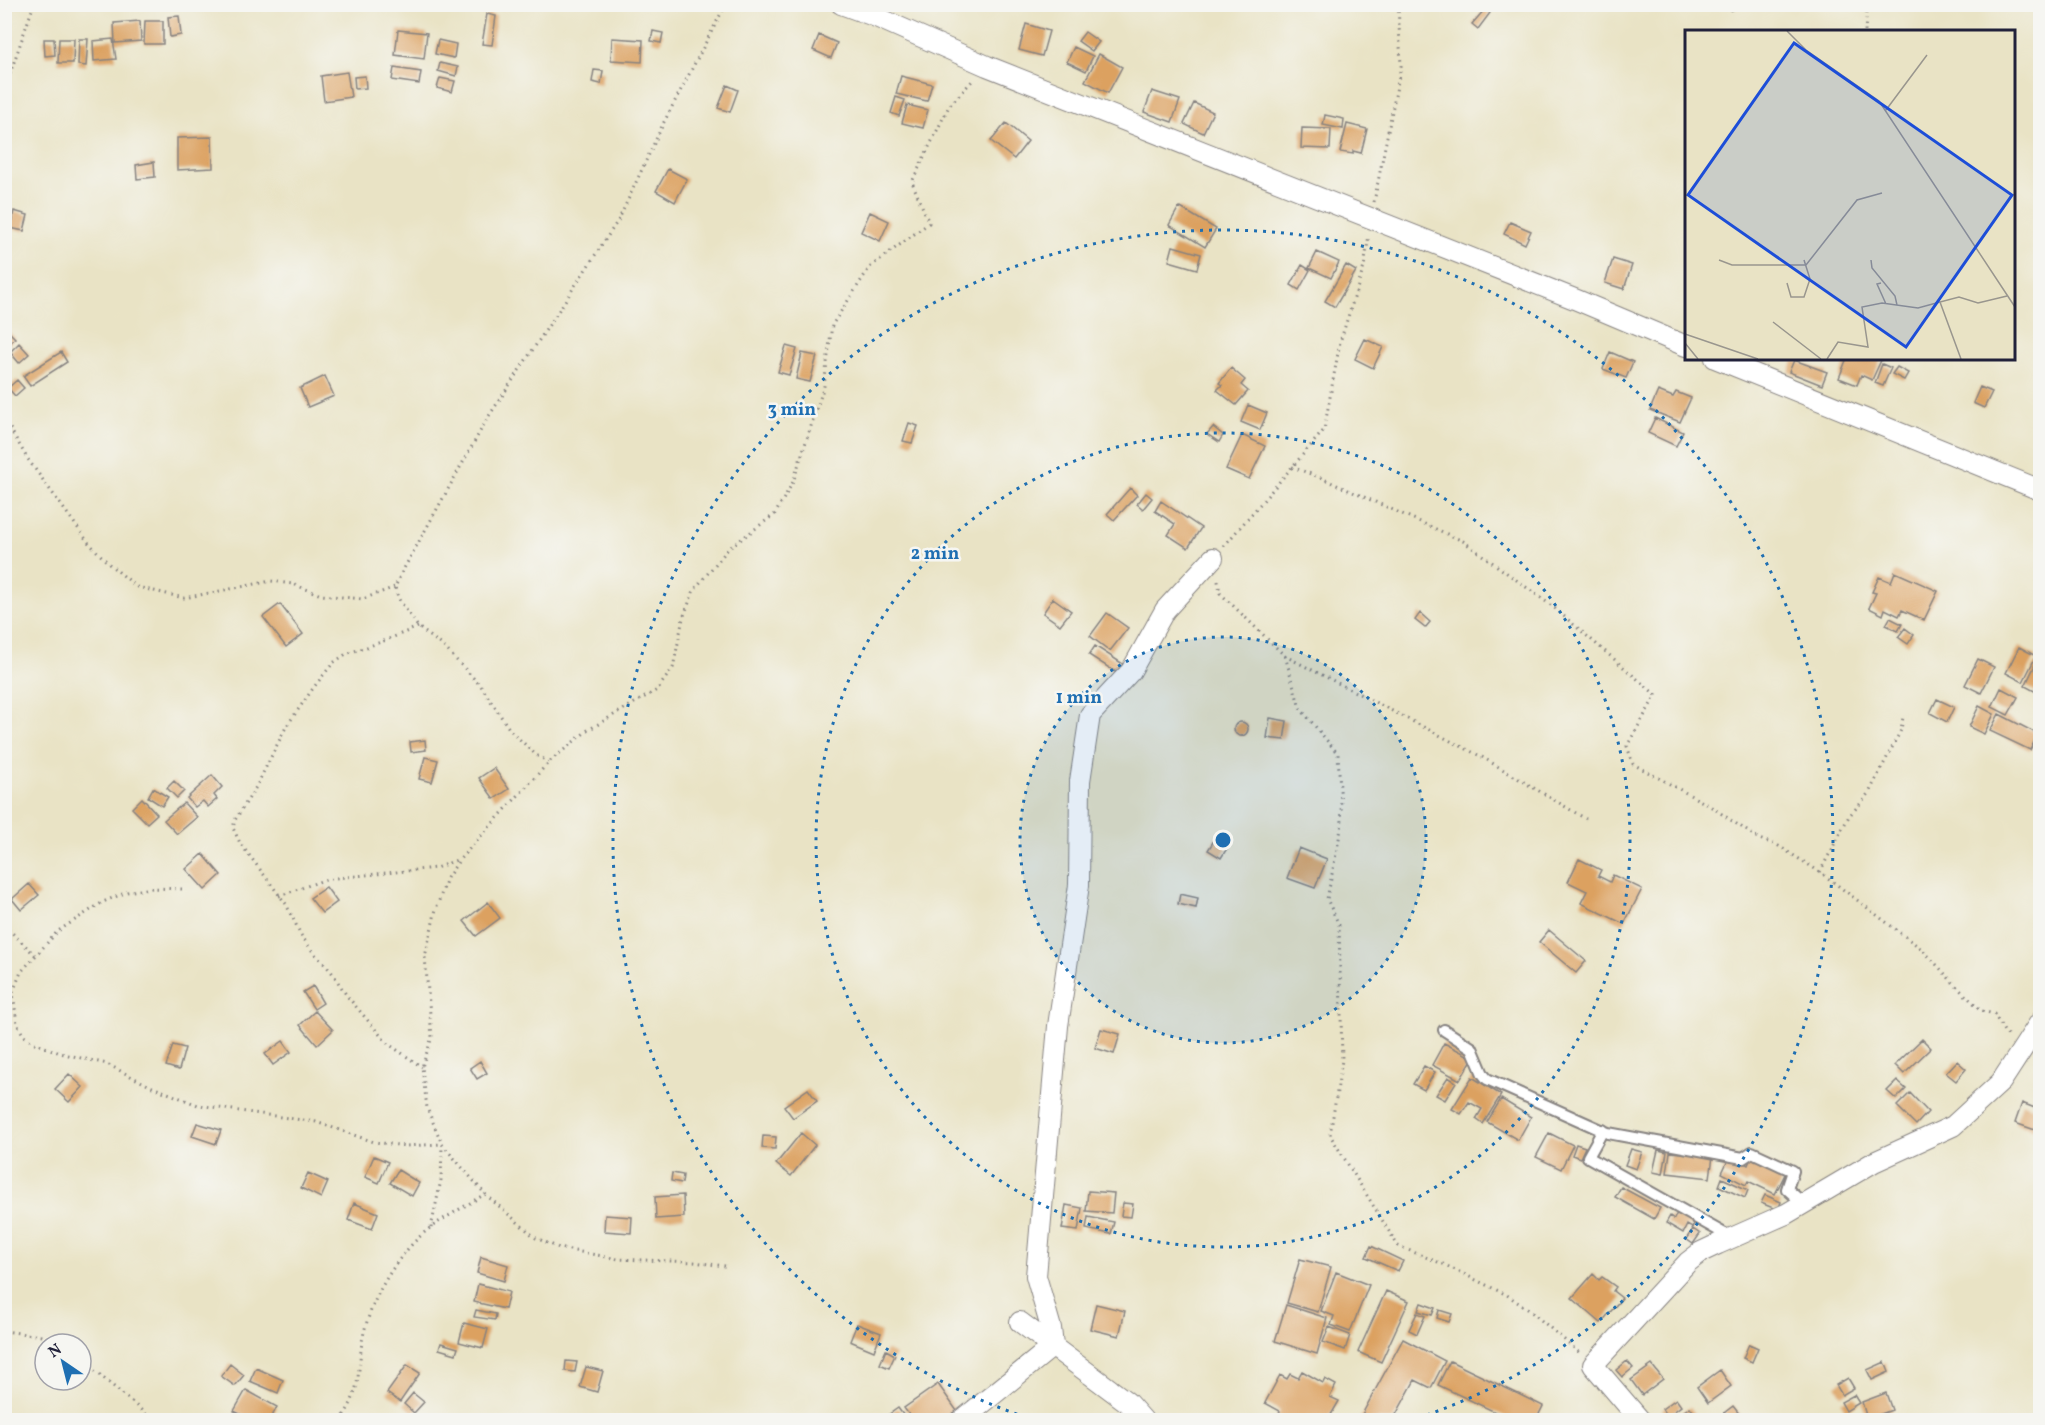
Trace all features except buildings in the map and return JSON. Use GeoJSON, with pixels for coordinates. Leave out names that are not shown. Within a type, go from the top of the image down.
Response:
{"type":"FeatureCollection","features":[{"type":"Feature","properties":{"kind":"street"},"geometry":{"type":"LineString","coordinates":[[841,4],[874,10],[987,66],[1577,300],[1685,346]]}},
{"type":"Feature","properties":{"kind":"street"},"geometry":{"type":"LineString","coordinates":[[1720,360],[2040,490]]}},
{"type":"Feature","properties":{"kind":"street"},"geometry":{"type":"LineString","coordinates":[[1053,1346],[1051,1328],[1036,1276],[1058,1026],[1079,885],[1080,781],[1090,715],[1131,671],[1165,610],[1213,558]]}},
{"type":"Feature","properties":{"kind":"street"},"geometry":{"type":"LineString","coordinates":[[1640,1420],[1593,1365],[1688,1262],[1701,1252],[1786,1214],[1874,1162],[1953,1126],[2001,1082],[2040,1022]]}},
{"type":"Feature","properties":{"kind":"street"},"geometry":{"type":"LineString","coordinates":[[1020,1322],[1127,1402],[1143,1420]]}},
{"type":"Feature","properties":{"kind":"street"},"geometry":{"type":"LineString","coordinates":[[962,1420],[1053,1346]]}},
{"type":"Feature","properties":{"kind":"lane"},"geometry":{"type":"LineString","coordinates":[[1444,1030],[1472,1048],[1487,1078],[1617,1135],[1743,1158],[1752,1152],[1793,1172],[1787,1189],[1804,1203]]}},
{"type":"Feature","properties":{"kind":"lane"},"geometry":{"type":"LineString","coordinates":[[1603,1130],[1588,1157],[1732,1238]]}},
{"type":"Feature","properties":{"kind":"path"},"geometry":{"type":"LineString","coordinates":[[4,91],[34,4]]}},
{"type":"Feature","properties":{"kind":"path"},"geometry":{"type":"LineString","coordinates":[[549,762],[536,754],[510,730],[482,686],[442,645],[418,627],[398,598],[395,587],[487,419],[619,219],[664,122],[726,4]]}},
{"type":"Feature","properties":{"kind":"path"},"geometry":{"type":"LineString","coordinates":[[1398,4],[1401,66],[1371,218],[1364,267],[1340,342],[1324,430],[1213,558],[1220,593],[1285,656],[1482,757],[1586,819]]}},
{"type":"Feature","properties":{"kind":"path"},"geometry":{"type":"LineString","coordinates":[[1730,4],[1732,10]]}},
{"type":"Feature","properties":{"kind":"path"},"geometry":{"type":"LineString","coordinates":[[1865,30],[1867,4]]}},
{"type":"Feature","properties":{"kind":"path"},"geometry":{"type":"LineString","coordinates":[[725,1266],[694,1262],[618,1259],[559,1248],[536,1238],[486,1194],[442,1144],[427,1108],[422,1067],[432,1036],[424,957],[436,909],[447,878],[460,859],[549,762],[588,730],[657,690],[673,668],[683,618],[694,590],[728,549],[775,514],[793,482],[824,386],[832,325],[870,267],[929,223],[912,183],[949,106],[987,66]]}},
{"type":"Feature","properties":{"kind":"path"},"geometry":{"type":"LineString","coordinates":[[4,418],[27,458],[88,542],[109,564],[137,587],[184,598],[271,581],[293,584],[321,595],[363,599],[395,587]]}},
{"type":"Feature","properties":{"kind":"path"},"geometry":{"type":"LineString","coordinates":[[1292,467],[1320,477],[1463,541],[1552,606],[1656,695],[1627,746],[1633,764],[1710,806],[1759,839],[1777,845],[1820,872],[1923,950],[1982,1011],[1994,1014],[2005,1033],[2023,1047]]}},
{"type":"Feature","properties":{"kind":"path"},"geometry":{"type":"LineString","coordinates":[[418,627],[346,654],[333,663],[286,727],[256,787],[235,820],[233,828],[279,896],[301,935],[331,971],[347,996],[387,1043],[422,1067]]}},
{"type":"Feature","properties":{"kind":"path"},"geometry":{"type":"LineString","coordinates":[[1285,656],[1300,708],[1338,754],[1342,824],[1327,899],[1339,925],[1342,1060],[1330,1136],[1398,1246],[1443,1264],[1507,1295],[1529,1310],[1593,1365]]}},
{"type":"Feature","properties":{"kind":"path"},"geometry":{"type":"LineString","coordinates":[[1820,872],[1849,816],[1870,791],[1901,730],[1903,717]]}},
{"type":"Feature","properties":{"kind":"path"},"geometry":{"type":"LineString","coordinates":[[279,896],[321,881],[436,868],[460,859]]}},
{"type":"Feature","properties":{"kind":"path"},"geometry":{"type":"LineString","coordinates":[[182,889],[152,888],[127,892],[103,902],[58,931],[21,972],[13,992],[17,1024],[24,1036],[32,1042],[60,1053],[107,1064],[150,1086],[198,1105],[316,1122],[374,1142],[406,1146],[442,1144]]}},
{"type":"Feature","properties":{"kind":"path"},"geometry":{"type":"LineString","coordinates":[[4,925],[35,955]]}},
{"type":"Feature","properties":{"kind":"path"},"geometry":{"type":"LineString","coordinates":[[431,1228],[441,1180],[442,1144]]}},
{"type":"Feature","properties":{"kind":"path"},"geometry":{"type":"LineString","coordinates":[[340,1420],[351,1405],[360,1376],[362,1342],[372,1306],[382,1286],[410,1246],[431,1228],[486,1194]]}},
{"type":"Feature","properties":{"kind":"path"},"geometry":{"type":"LineString","coordinates":[[4,1331],[33,1335]]}},
{"type":"Feature","properties":{"kind":"path"},"geometry":{"type":"LineString","coordinates":[[93,1369],[153,1420]]}}]}
